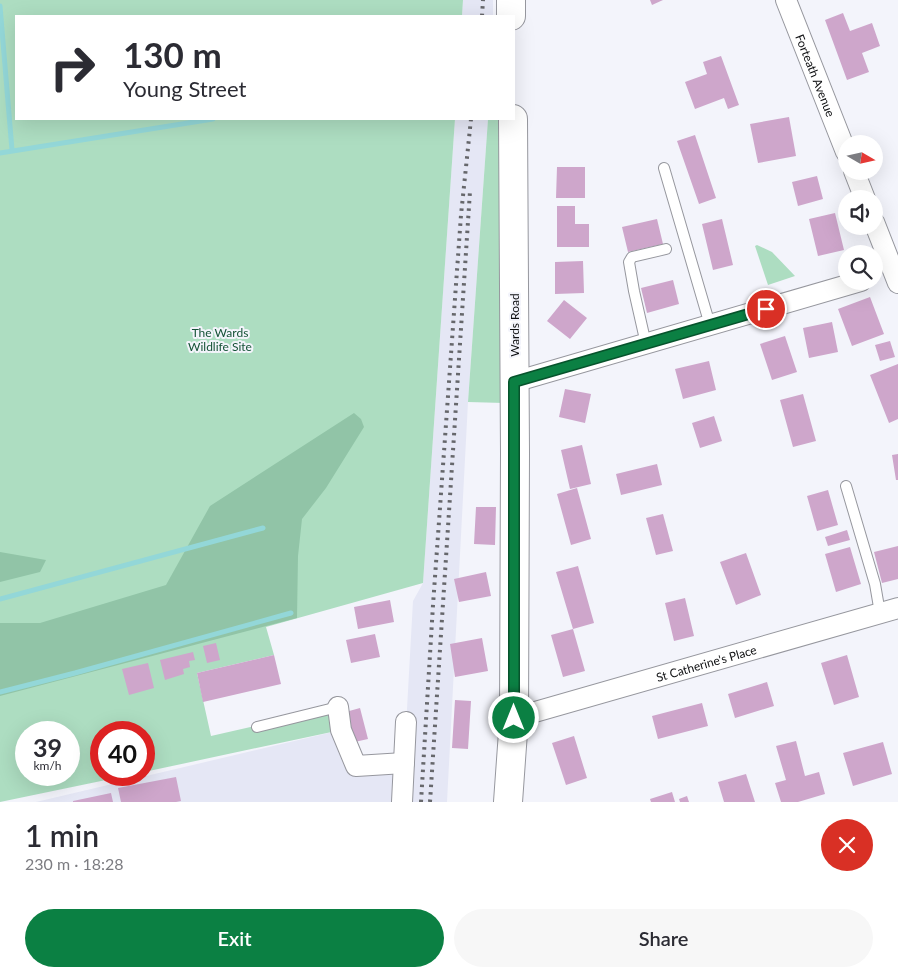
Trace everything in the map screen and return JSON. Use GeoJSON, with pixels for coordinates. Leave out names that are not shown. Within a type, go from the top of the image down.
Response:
{"type":"FeatureCollection","features":[{"type":"Feature","properties":{"kind":"street"},"geometry":{"type":"LineString","coordinates":[[511,0],[511,15]]}},
{"type":"Feature","properties":{"kind":"street","name":"Forteath Avenue"},"geometry":{"type":"LineString","coordinates":[[786,0],[839,135]]}},
{"type":"Feature","properties":{"kind":"street","name":"Wards Road"},"geometry":{"type":"LineString","coordinates":[[508,802],[514,718],[513,120]]}},
{"type":"Feature","properties":{"kind":"street"},"geometry":{"type":"LineString","coordinates":[[879,235],[896,275],[883,277]]}},
{"type":"Feature","properties":{"kind":"street"},"geometry":{"type":"LineString","coordinates":[[514,382],[838,288]]}},
{"type":"Feature","properties":{"kind":"street","name":"St Catherine's Place"},"geometry":{"type":"LineString","coordinates":[[514,718],[889,611]]}},
{"type":"Feature","properties":{"kind":"street"},"geometry":{"type":"LineString","coordinates":[[338,707],[341,730],[356,766],[404,763]]}},
{"type":"Feature","properties":{"kind":"street"},"geometry":{"type":"LineString","coordinates":[[402,802],[406,722]]}},
{"type":"Feature","properties":{"kind":"lane"},"geometry":{"type":"LineString","coordinates":[[664,168],[710,325]]}},
{"type":"Feature","properties":{"kind":"lane"},"geometry":{"type":"LineString","coordinates":[[646,344],[629,262],[632,257],[666,249]]}},
{"type":"Feature","properties":{"kind":"lane"},"geometry":{"type":"LineString","coordinates":[[846,486],[875,584],[889,611]]}},
{"type":"Feature","properties":{"kind":"lane"},"geometry":{"type":"LineString","coordinates":[[257,727],[338,707]]}},
{"type":"Feature","properties":{"kind":"lane"},"geometry":{"type":"LineString","coordinates":[[404,763],[406,722]]}},
{"type":"Feature","properties":{"kind":"shaded area"},"geometry":{"type":"Polygon","coordinates":[[[463,0],[493,0],[493,15],[462,15],[463,0]]]}},
{"type":"Feature","properties":{"kind":"shaded area"},"geometry":{"type":"Polygon","coordinates":[[[455,120],[488,120],[468,402],[447,802],[36,802],[104,786],[155,786],[155,774],[341,730],[356,766],[404,763],[413,601],[423,583],[455,120]]]}},
{"type":"Feature","properties":{"kind":"green space","name":"The Wards Wildlife Site"},"geometry":{"type":"Polygon","coordinates":[[[0,0],[463,0],[462,15],[15,15],[15,120],[455,120],[423,583],[266,627],[274,655],[197,673],[211,736],[338,707],[341,730],[155,770],[155,721],[90,721],[90,783],[80,785],[80,721],[15,721],[15,786],[77,786],[0,802],[0,0]]]}},
{"type":"Feature","properties":{"kind":"green space"},"geometry":{"type":"Polygon","coordinates":[[[488,120],[503,120],[504,403],[468,402],[488,120]]]}},
{"type":"Feature","properties":{"kind":"green space"},"geometry":{"type":"Polygon","coordinates":[[[757,245],[772,252],[795,276],[768,285],[755,246],[757,245]]]}},
{"type":"Feature","properties":{"kind":"green space"},"geometry":{"type":"Polygon","coordinates":[[[354,413],[361,419],[364,427],[326,488],[302,519],[298,556],[297,618],[0,696],[0,623],[40,623],[166,585],[210,506],[354,413]]]}},
{"type":"Feature","properties":{"kind":"green space"},"geometry":{"type":"Polygon","coordinates":[[[0,552],[46,560],[40,572],[0,582],[0,552]]]}},
{"type":"Feature","properties":{"kind":"building"},"geometry":{"type":"Polygon","coordinates":[[[650,0],[663,0],[652,5],[650,0]]]}},
{"type":"Feature","properties":{"kind":"building"},"geometry":{"type":"Polygon","coordinates":[[[843,13],[850,31],[872,23],[880,46],[862,53],[869,72],[847,80],[825,20],[843,13]]]}},
{"type":"Feature","properties":{"kind":"building"},"geometry":{"type":"Polygon","coordinates":[[[721,56],[739,105],[728,109],[724,98],[695,109],[685,82],[707,74],[703,62],[721,56]]]}},
{"type":"Feature","properties":{"kind":"building"},"geometry":{"type":"Polygon","coordinates":[[[789,117],[796,156],[758,163],[750,124],[789,117]]]}},
{"type":"Feature","properties":{"kind":"building"},"geometry":{"type":"Polygon","coordinates":[[[695,135],[716,198],[699,204],[677,141],[695,135]]]}},
{"type":"Feature","properties":{"kind":"building"},"geometry":{"type":"Polygon","coordinates":[[[557,167],[585,167],[585,198],[556,198],[557,167]]]}},
{"type":"Feature","properties":{"kind":"building"},"geometry":{"type":"Polygon","coordinates":[[[817,176],[823,199],[798,206],[792,182],[817,176]]]}},
{"type":"Feature","properties":{"kind":"building"},"geometry":{"type":"Polygon","coordinates":[[[557,206],[575,206],[575,224],[589,224],[589,247],[557,247],[557,206]]]}},
{"type":"Feature","properties":{"kind":"building"},"geometry":{"type":"Polygon","coordinates":[[[835,213],[838,235],[840,235],[843,245],[838,245],[838,251],[818,256],[809,219],[835,213]]]}},
{"type":"Feature","properties":{"kind":"building"},"geometry":{"type":"Polygon","coordinates":[[[657,219],[663,244],[628,252],[622,227],[657,219]]]}},
{"type":"Feature","properties":{"kind":"building"},"geometry":{"type":"Polygon","coordinates":[[[722,219],[733,265],[713,270],[702,224],[722,219]]]}},
{"type":"Feature","properties":{"kind":"building"},"geometry":{"type":"Polygon","coordinates":[[[583,261],[584,293],[555,294],[555,262],[583,261]]]}},
{"type":"Feature","properties":{"kind":"building"},"geometry":{"type":"Polygon","coordinates":[[[673,280],[679,304],[647,313],[641,288],[673,280]]]}},
{"type":"Feature","properties":{"kind":"building"},"geometry":{"type":"Polygon","coordinates":[[[870,297],[884,334],[852,346],[838,309],[870,297]]]}},
{"type":"Feature","properties":{"kind":"building"},"geometry":{"type":"Polygon","coordinates":[[[564,300],[587,318],[570,339],[547,321],[564,300]]]}},
{"type":"Feature","properties":{"kind":"building"},"geometry":{"type":"Polygon","coordinates":[[[832,322],[838,352],[809,358],[803,328],[832,322]]]}},
{"type":"Feature","properties":{"kind":"building"},"geometry":{"type":"Polygon","coordinates":[[[785,336],[797,372],[772,380],[760,344],[785,336]]]}},
{"type":"Feature","properties":{"kind":"building"},"geometry":{"type":"Polygon","coordinates":[[[890,341],[895,357],[880,361],[875,345],[890,341]]]}},
{"type":"Feature","properties":{"kind":"building"},"geometry":{"type":"Polygon","coordinates":[[[709,361],[716,390],[683,399],[675,369],[709,361]]]}},
{"type":"Feature","properties":{"kind":"building"},"geometry":{"type":"Polygon","coordinates":[[[898,364],[898,419],[889,423],[870,375],[898,364]]]}},
{"type":"Feature","properties":{"kind":"building"},"geometry":{"type":"Polygon","coordinates":[[[565,389],[591,394],[585,423],[559,417],[565,389]]]}},
{"type":"Feature","properties":{"kind":"building"},"geometry":{"type":"Polygon","coordinates":[[[803,394],[816,441],[793,447],[780,400],[803,394]]]}},
{"type":"Feature","properties":{"kind":"building"},"geometry":{"type":"Polygon","coordinates":[[[714,416],[722,441],[700,448],[692,423],[714,416]]]}},
{"type":"Feature","properties":{"kind":"building"},"geometry":{"type":"Polygon","coordinates":[[[582,445],[591,484],[570,489],[561,450],[582,445]]]}},
{"type":"Feature","properties":{"kind":"building"},"geometry":{"type":"Polygon","coordinates":[[[898,454],[898,480],[896,480],[892,455],[898,454]]]}},
{"type":"Feature","properties":{"kind":"building"},"geometry":{"type":"Polygon","coordinates":[[[657,464],[662,485],[621,495],[616,474],[657,464]]]}},
{"type":"Feature","properties":{"kind":"building"},"geometry":{"type":"Polygon","coordinates":[[[577,488],[591,539],[571,545],[557,494],[577,488]]]}},
{"type":"Feature","properties":{"kind":"building"},"geometry":{"type":"Polygon","coordinates":[[[828,490],[838,525],[817,531],[807,496],[828,490]]]}},
{"type":"Feature","properties":{"kind":"building"},"geometry":{"type":"Polygon","coordinates":[[[476,507],[496,507],[495,545],[474,544],[476,507]]]}},
{"type":"Feature","properties":{"kind":"building"},"geometry":{"type":"Polygon","coordinates":[[[663,514],[673,551],[656,555],[646,518],[663,514]]]}},
{"type":"Feature","properties":{"kind":"building"},"geometry":{"type":"Polygon","coordinates":[[[847,530],[850,540],[828,546],[825,537],[847,530]]]}},
{"type":"Feature","properties":{"kind":"building"},"geometry":{"type":"Polygon","coordinates":[[[898,546],[898,579],[882,583],[874,552],[898,546]]]}},
{"type":"Feature","properties":{"kind":"building"},"geometry":{"type":"Polygon","coordinates":[[[850,547],[861,584],[836,592],[825,554],[850,547]]]}},
{"type":"Feature","properties":{"kind":"building"},"geometry":{"type":"Polygon","coordinates":[[[746,553],[761,595],[736,605],[720,562],[746,553]]]}},
{"type":"Feature","properties":{"kind":"building"},"geometry":{"type":"Polygon","coordinates":[[[578,566],[594,623],[573,629],[556,572],[578,566]]]}},
{"type":"Feature","properties":{"kind":"building"},"geometry":{"type":"Polygon","coordinates":[[[486,572],[491,596],[459,602],[454,579],[486,572]]]}},
{"type":"Feature","properties":{"kind":"building"},"geometry":{"type":"Polygon","coordinates":[[[685,598],[694,636],[674,641],[665,603],[685,598]]]}},
{"type":"Feature","properties":{"kind":"building"},"geometry":{"type":"Polygon","coordinates":[[[390,600],[394,622],[358,629],[354,607],[390,600]]]}},
{"type":"Feature","properties":{"kind":"building"},"geometry":{"type":"Polygon","coordinates":[[[573,629],[585,671],[563,677],[551,635],[573,629]]]}},
{"type":"Feature","properties":{"kind":"building"},"geometry":{"type":"Polygon","coordinates":[[[375,634],[380,657],[351,663],[346,640],[375,634]]]}},
{"type":"Feature","properties":{"kind":"building"},"geometry":{"type":"Polygon","coordinates":[[[482,638],[488,671],[455,677],[450,644],[482,638]]]}},
{"type":"Feature","properties":{"kind":"building"},"geometry":{"type":"Polygon","coordinates":[[[216,643],[220,660],[207,663],[203,646],[216,643]]]}},
{"type":"Feature","properties":{"kind":"building"},"geometry":{"type":"Polygon","coordinates":[[[193,652],[195,660],[189,661],[190,667],[183,669],[184,674],[165,680],[160,660],[193,652]]]}},
{"type":"Feature","properties":{"kind":"building"},"geometry":{"type":"Polygon","coordinates":[[[274,655],[281,684],[203,702],[197,673],[274,655]]]}},
{"type":"Feature","properties":{"kind":"building"},"geometry":{"type":"Polygon","coordinates":[[[847,655],[859,697],[834,705],[821,663],[847,655]]]}},
{"type":"Feature","properties":{"kind":"building"},"geometry":{"type":"Polygon","coordinates":[[[148,663],[154,688],[129,695],[122,669],[148,663]]]}},
{"type":"Feature","properties":{"kind":"building"},"geometry":{"type":"Polygon","coordinates":[[[767,682],[774,706],[735,718],[728,694],[767,682]]]}},
{"type":"Feature","properties":{"kind":"building"},"geometry":{"type":"Polygon","coordinates":[[[455,700],[471,701],[468,749],[452,748],[455,700]]]}},
{"type":"Feature","properties":{"kind":"building"},"geometry":{"type":"Polygon","coordinates":[[[702,703],[708,726],[658,739],[652,716],[702,703]]]}},
{"type":"Feature","properties":{"kind":"building"},"geometry":{"type":"Polygon","coordinates":[[[360,708],[368,739],[350,743],[342,713],[360,708]]]}},
{"type":"Feature","properties":{"kind":"building"},"geometry":{"type":"Polygon","coordinates":[[[574,736],[587,778],[566,785],[552,743],[574,736]]]}},
{"type":"Feature","properties":{"kind":"building"},"geometry":{"type":"Polygon","coordinates":[[[796,741],[805,776],[819,772],[825,794],[798,802],[781,802],[775,783],[786,780],[776,746],[796,741]]]}},
{"type":"Feature","properties":{"kind":"building"},"geometry":{"type":"Polygon","coordinates":[[[883,742],[892,774],[853,786],[843,753],[883,742]]]}},
{"type":"Feature","properties":{"kind":"building"},"geometry":{"type":"Polygon","coordinates":[[[746,774],[755,802],[724,802],[718,782],[746,774]]]}},
{"type":"Feature","properties":{"kind":"building"},"geometry":{"type":"Polygon","coordinates":[[[176,777],[181,801],[121,802],[118,788],[155,786],[155,781],[176,777]]]}},
{"type":"Feature","properties":{"kind":"building"},"geometry":{"type":"Polygon","coordinates":[[[672,792],[675,802],[651,802],[650,799],[672,792]]]}},
{"type":"Feature","properties":{"kind":"building"},"geometry":{"type":"Polygon","coordinates":[[[111,793],[113,802],[73,802],[73,801],[111,793]]]}},
{"type":"Feature","properties":{"kind":"building"},"geometry":{"type":"Polygon","coordinates":[[[687,796],[689,802],[680,802],[679,799],[687,796]]]}},
{"type":"Feature","properties":{"kind":"waterway"},"geometry":{"type":"LineString","coordinates":[[0,6],[12,150]]}},
{"type":"Feature","properties":{"kind":"waterway"},"geometry":{"type":"LineString","coordinates":[[0,153],[207,120]]}},
{"type":"Feature","properties":{"kind":"waterway"},"geometry":{"type":"LineString","coordinates":[[0,599],[263,528]]}},
{"type":"Feature","properties":{"kind":"waterway"},"geometry":{"type":"LineString","coordinates":[[0,692],[291,613]]}},
{"type":"Feature","properties":{"kind":"railway"},"geometry":{"type":"LineString","coordinates":[[482,15],[483,0]]}},
{"type":"Feature","properties":{"kind":"railway"},"geometry":{"type":"LineString","coordinates":[[421,802],[461,215],[471,120]]}},
{"type":"Feature","properties":{"kind":"railway"},"geometry":{"type":"LineString","coordinates":[[430,802],[470,191]]}},
{"type":"Feature","properties":{"kind":"route"},"geometry":{"type":"LineString","coordinates":[[514,718],[514,382],[766,309]]}}]}
